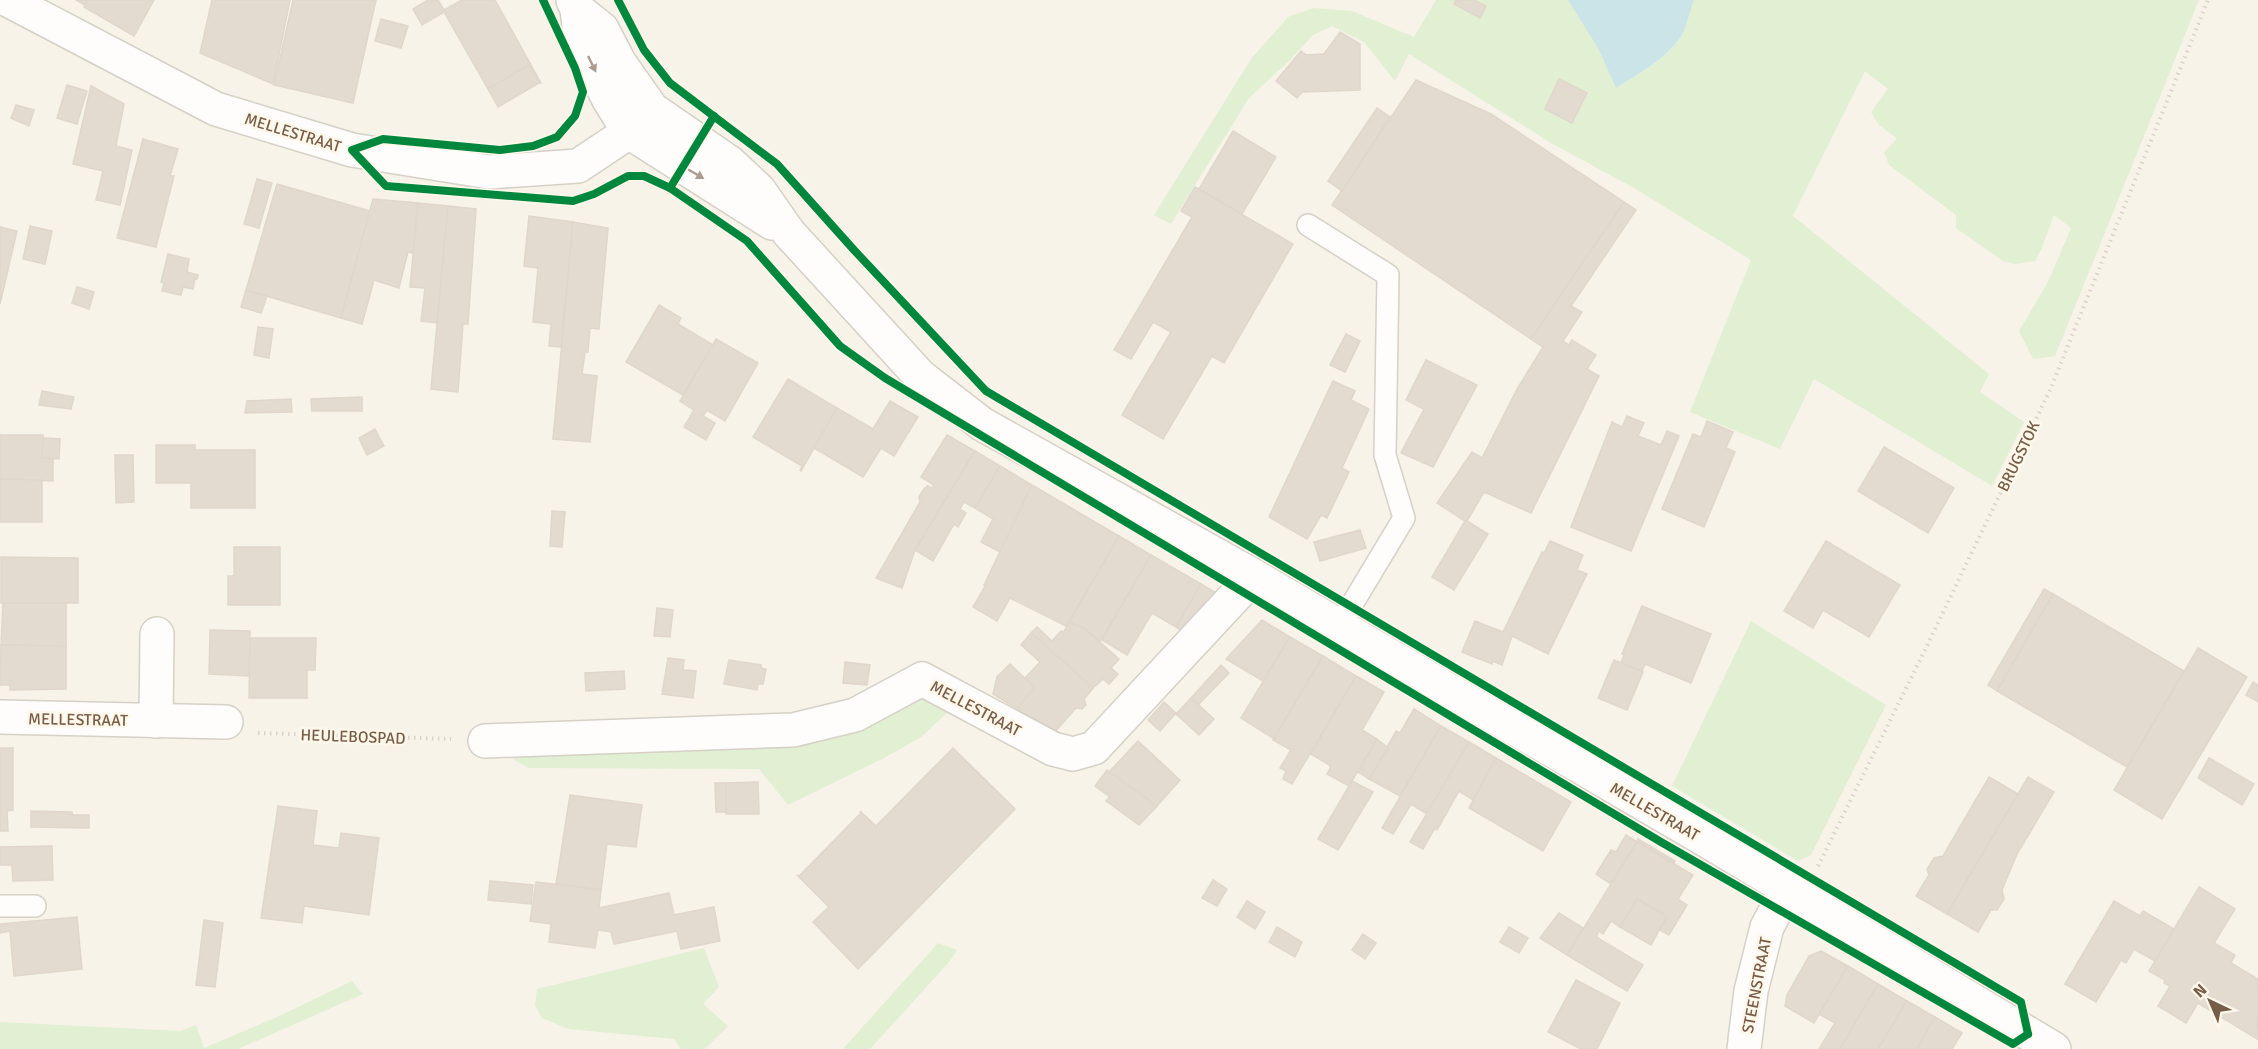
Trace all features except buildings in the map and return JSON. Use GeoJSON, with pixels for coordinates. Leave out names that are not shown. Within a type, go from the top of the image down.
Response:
{"type":"FeatureCollection","features":[{"type":"Feature","properties":{"kind":"street","name":"MELLESTRAAT"},"geometry":{"type":"LineString","coordinates":[[8,0],[216,109],[352,150],[489,172],[578,166],[629,132],[652,109],[729,162],[759,190],[789,233],[920,376],[982,424],[1340,626],[2054,1049]]}},
{"type":"Feature","properties":{"kind":"street"},"geometry":{"type":"LineString","coordinates":[[575,4],[581,43],[608,98],[629,132]]}},
{"type":"Feature","properties":{"kind":"street"},"geometry":{"type":"LineString","coordinates":[[575,4],[602,29],[619,62],[652,109]]}},
{"type":"Feature","properties":{"kind":"street","name":"MELLESTRAAT"},"geometry":{"type":"LineString","coordinates":[[629,132],[789,233]]}},
{"type":"Feature","properties":{"kind":"street","name":"MELLESTRAAT"},"geometry":{"type":"LineString","coordinates":[[485,741],[793,730],[855,715],[922,679],[1053,749],[1073,754],[1094,748],[1254,576]]}},
{"type":"Feature","properties":{"kind":"street"},"geometry":{"type":"LineString","coordinates":[[156,721],[157,634]]}},
{"type":"Feature","properties":{"kind":"street","name":"MELLESTRAAT"},"geometry":{"type":"LineString","coordinates":[[0,717],[225,722]]}},
{"type":"Feature","properties":{"kind":"street","name":"STEENSTRAAT"},"geometry":{"type":"LineString","coordinates":[[1744,1049],[1751,991],[1767,927],[1795,895]]}},
{"type":"Feature","properties":{"kind":"lane"},"geometry":{"type":"LineString","coordinates":[[1308,225],[1388,275],[1384,455],[1404,518],[1340,626]]}},
{"type":"Feature","properties":{"kind":"lane"},"geometry":{"type":"LineString","coordinates":[[0,906],[36,906]]}},
{"type":"Feature","properties":{"kind":"green space"},"geometry":{"type":"Polygon","coordinates":[[[1436,0],[1569,0],[1598,48],[1616,88],[1654,64],[1672,48],[1684,31],[1694,0],[2199,0],[2055,356],[2033,359],[2019,331],[2048,282],[2071,228],[2054,215],[2035,261],[2015,264],[2003,261],[1956,228],[1956,215],[1889,165],[1884,152],[1897,139],[1878,124],[1871,112],[1888,89],[1865,71],[1793,216],[1989,374],[1980,392],[2024,422],[1992,486],[1814,379],[1780,449],[1690,412],[1751,260],[1634,188],[1551,143],[1409,54],[1395,81],[1364,42],[1332,26],[1313,35],[1249,98],[1171,224],[1154,215],[1251,59],[1288,17],[1313,8],[1352,11],[1414,37],[1436,0]]]}},
{"type":"Feature","properties":{"kind":"green space"},"geometry":{"type":"Polygon","coordinates":[[[1751,621],[1886,705],[1811,855],[1798,861],[1672,786],[1751,621]]]}},
{"type":"Feature","properties":{"kind":"green space"},"geometry":{"type":"Polygon","coordinates":[[[929,693],[949,711],[920,738],[788,805],[759,769],[529,768],[514,760],[514,743],[660,742],[929,693]]]}},
{"type":"Feature","properties":{"kind":"green space"},"geometry":{"type":"Polygon","coordinates":[[[938,943],[957,950],[949,962],[870,1049],[843,1049],[938,943]]]}},
{"type":"Feature","properties":{"kind":"green space"},"geometry":{"type":"Polygon","coordinates":[[[704,948],[719,987],[703,1004],[728,1026],[705,1049],[681,1049],[674,1039],[568,1029],[542,1018],[535,1005],[537,989],[704,948]]]}},
{"type":"Feature","properties":{"kind":"green space"},"geometry":{"type":"Polygon","coordinates":[[[352,981],[363,994],[238,1049],[0,1049],[0,1022],[181,1031],[196,1025],[204,1048],[277,1017],[352,981]]]}},
{"type":"Feature","properties":{"kind":"water"},"geometry":{"type":"Polygon","coordinates":[[[1568,0],[1694,0],[1684,31],[1672,48],[1654,64],[1616,88],[1598,48],[1568,0]]]}},
{"type":"Feature","properties":{"kind":"cycle path"},"geometry":{"type":"LineString","coordinates":[[543,0],[575,68],[583,92],[575,116],[557,137],[533,146],[500,150],[383,139],[352,150],[386,186],[573,201],[594,194],[628,176],[644,176],[670,188],[747,241],[840,346],[885,378],[1661,842],[2013,1044],[2028,1034]]}},
{"type":"Feature","properties":{"kind":"cycle path"},"geometry":{"type":"LineString","coordinates":[[618,0],[644,50],[670,83],[777,164],[986,391],[2021,1002],[2028,1034]]}},
{"type":"Feature","properties":{"kind":"cycle path"},"geometry":{"type":"LineString","coordinates":[[670,188],[714,116]]}}]}
